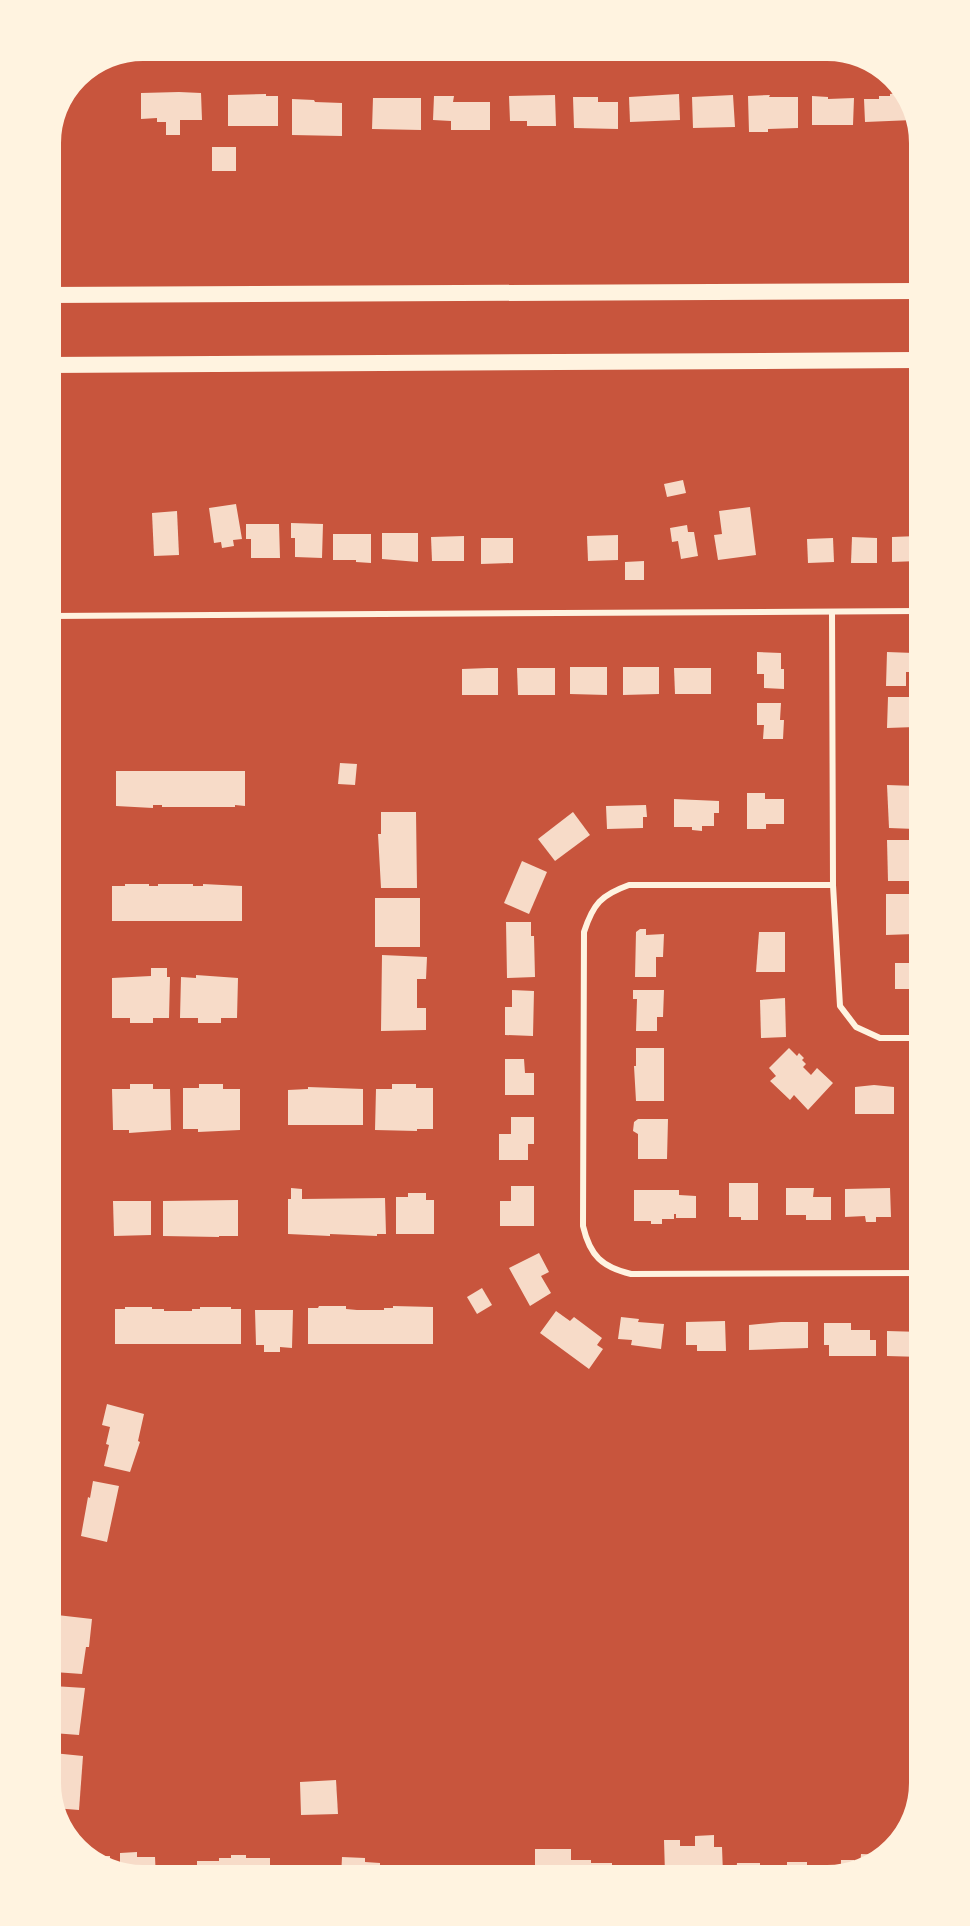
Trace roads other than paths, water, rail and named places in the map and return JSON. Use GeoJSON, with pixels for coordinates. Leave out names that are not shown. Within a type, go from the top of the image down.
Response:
{"type":"FeatureCollection","features":[{"type":"Feature","properties":{"kind":"highway"},"geometry":{"type":"LineString","coordinates":[[57,295],[913,291]]}},
{"type":"Feature","properties":{"kind":"highway"},"geometry":{"type":"LineString","coordinates":[[57,365],[913,360]]}},
{"type":"Feature","properties":{"kind":"street"},"geometry":{"type":"LineString","coordinates":[[57,1341],[57,616],[913,611]]}},
{"type":"Feature","properties":{"kind":"street"},"geometry":{"type":"LineString","coordinates":[[832,612],[833,885],[840,1006],[856,1027],[880,1038],[913,1038]]}},
{"type":"Feature","properties":{"kind":"street"},"geometry":{"type":"LineString","coordinates":[[833,885],[629,885],[611,891],[590,914],[584,932],[583,1226],[587,1243],[597,1258],[613,1269],[631,1274],[913,1273]]}}]}
